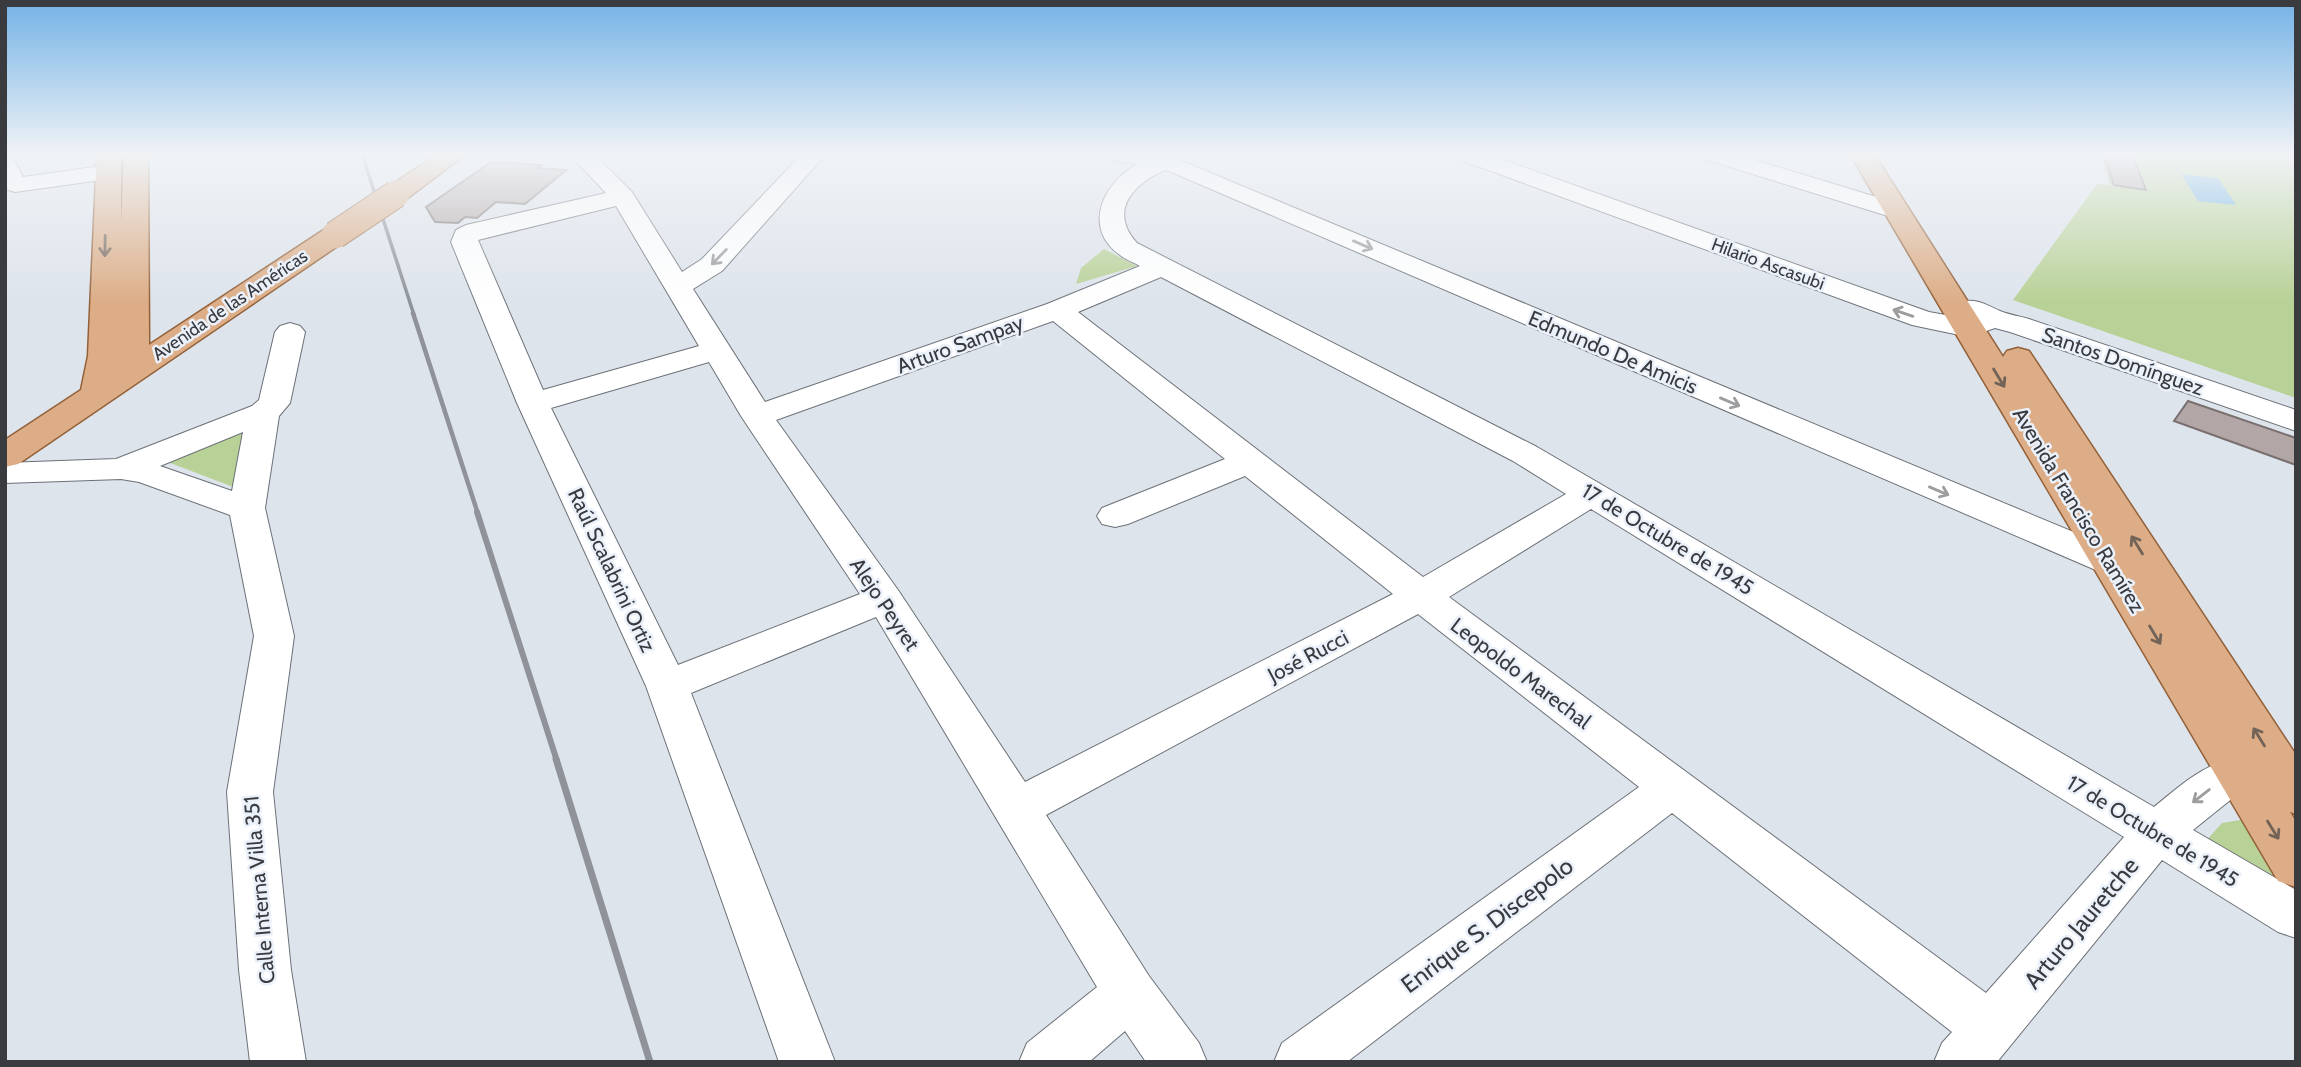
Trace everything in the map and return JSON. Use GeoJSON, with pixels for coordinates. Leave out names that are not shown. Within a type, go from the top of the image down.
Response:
{"type":"FeatureCollection","features":[{"type":"Feature","properties":{"kind":"main road"},"geometry":{"type":"LineString","coordinates":[[97,396],[103,356],[107,204]]}},
{"type":"Feature","properties":{"kind":"main road"},"geometry":{"type":"LineString","coordinates":[[135,204],[132,322],[135,369]]}},
{"type":"Feature","properties":{"kind":"main road","name":"Avenida de las Américas"},"geometry":{"type":"LineString","coordinates":[[5,456],[381,204]]}},
{"type":"Feature","properties":{"kind":"main road","name":"Avenida Francisco Ramírez"},"geometry":{"type":"LineString","coordinates":[[1893,204],[1971,315],[2291,788]]}},
{"type":"Feature","properties":{"kind":"main road","name":"Avenida Francisco Ramírez"},"geometry":{"type":"LineString","coordinates":[[1911,204],[2111,562],[2296,866]]}},
{"type":"Feature","properties":{"kind":"main road"},"geometry":{"type":"LineString","coordinates":[[132,322],[167,329],[194,329]]}},
{"type":"Feature","properties":{"kind":"street","name":"Raúl Scalabrini Ortiz"},"geometry":{"type":"LineString","coordinates":[[593,204],[490,227],[465,236],[464,242],[533,403],[667,686],[807,1062]]}},
{"type":"Feature","properties":{"kind":"street","name":"Alejo Peyret"},"geometry":{"type":"LineString","coordinates":[[627,204],[757,416],[884,599],[1017,807],[1130,993],[1180,1062]]}},
{"type":"Feature","properties":{"kind":"street"},"geometry":{"type":"LineString","coordinates":[[679,286],[712,265],[769,204]]}},
{"type":"Feature","properties":{"kind":"street","name":"17 de Octubre de 1945"},"geometry":{"type":"LineString","coordinates":[[1117,204],[1111,219],[1118,240],[1128,249],[1525,454],[2296,916]]}},
{"type":"Feature","properties":{"kind":"street","name":"Edmundo De Amicis"},"geometry":{"type":"LineString","coordinates":[[1274,204],[2111,562]]}},
{"type":"Feature","properties":{"kind":"street","name":"Hilario Ascasubi"},"geometry":{"type":"LineString","coordinates":[[1603,204],[1902,313],[1971,315]]}},
{"type":"Feature","properties":{"kind":"street"},"geometry":{"type":"LineString","coordinates":[[1874,204],[1897,211]]}},
{"type":"Feature","properties":{"kind":"street","name":"Arturo Sampay"},"geometry":{"type":"LineString","coordinates":[[757,416],[1057,310],[1161,267]]}},
{"type":"Feature","properties":{"kind":"street","name":"Leopoldo Marechal"},"geometry":{"type":"LineString","coordinates":[[1057,310],[1671,788],[1977,1045]]}},
{"type":"Feature","properties":{"kind":"street","name":"Santos Domínguez"},"geometry":{"type":"LineString","coordinates":[[1971,315],[2019,325],[2296,421]]}},
{"type":"Feature","properties":{"kind":"street"},"geometry":{"type":"LineString","coordinates":[[121,469],[263,413],[274,402],[290,332]]}},
{"type":"Feature","properties":{"kind":"street"},"geometry":{"type":"LineString","coordinates":[[533,403],[718,350]]}},
{"type":"Feature","properties":{"kind":"street"},"geometry":{"type":"LineString","coordinates":[[5,473],[121,469],[145,472],[247,508],[263,413]]}},
{"type":"Feature","properties":{"kind":"street"},"geometry":{"type":"LineString","coordinates":[[1115,516],[1251,461]]}},
{"type":"Feature","properties":{"kind":"street","name":"José Rucci"},"geometry":{"type":"LineString","coordinates":[[1017,807],[1421,596],[1592,493]]}},
{"type":"Feature","properties":{"kind":"street","name":"Calle Interna Villa 351"},"geometry":{"type":"LineString","coordinates":[[247,508],[274,636],[250,792],[265,970],[278,1062]]}},
{"type":"Feature","properties":{"kind":"street"},"geometry":{"type":"LineString","coordinates":[[667,686],[884,599]]}},
{"type":"Feature","properties":{"kind":"street"},"geometry":{"type":"LineString","coordinates":[[2240,775],[2291,788]]}},
{"type":"Feature","properties":{"kind":"street","name":"Arturo Jauretche"},"geometry":{"type":"LineString","coordinates":[[1977,1045],[2157,835],[2202,794],[2225,779],[2240,775]]}},
{"type":"Feature","properties":{"kind":"street","name":"Enrique S. Discepolo"},"geometry":{"type":"LineString","coordinates":[[1302,1062],[1671,788]]}},
{"type":"Feature","properties":{"kind":"street"},"geometry":{"type":"LineString","coordinates":[[1047,1062],[1130,993]]}},
{"type":"Feature","properties":{"kind":"green space"},"geometry":{"type":"Polygon","coordinates":[[[2083,204],[2296,204],[2296,398],[2013,300],[2083,204]]]}},
{"type":"Feature","properties":{"kind":"green space"},"geometry":{"type":"Polygon","coordinates":[[[1104,249],[1137,266],[1076,284],[1081,268],[1104,249]]]}},
{"type":"Feature","properties":{"kind":"green space"},"geometry":{"type":"Polygon","coordinates":[[[244,427],[236,488],[165,461],[244,427]]]}},
{"type":"Feature","properties":{"kind":"green space"},"geometry":{"type":"Polygon","coordinates":[[[2246,819],[2294,894],[2204,843],[2222,823],[2246,819]]]}},
{"type":"Feature","properties":{"kind":"building"},"geometry":{"type":"Polygon","coordinates":[[[431,204],[494,204],[477,218],[465,217],[458,223],[435,222],[426,207],[431,204]]]}},
{"type":"Feature","properties":{"kind":"building"},"geometry":{"type":"Polygon","coordinates":[[[2188,401],[2296,438],[2296,465],[2174,421],[2188,401]]]}},
{"type":"Feature","properties":{"kind":"railway"},"geometry":{"type":"LineString","coordinates":[[378,204],[414,315]]}},
{"type":"Feature","properties":{"kind":"railway"},"geometry":{"type":"LineString","coordinates":[[413,313],[478,514]]}},
{"type":"Feature","properties":{"kind":"railway"},"geometry":{"type":"LineString","coordinates":[[477,512],[557,761]]}},
{"type":"Feature","properties":{"kind":"railway"},"geometry":{"type":"LineString","coordinates":[[556,759],[650,1062]]}}]}
